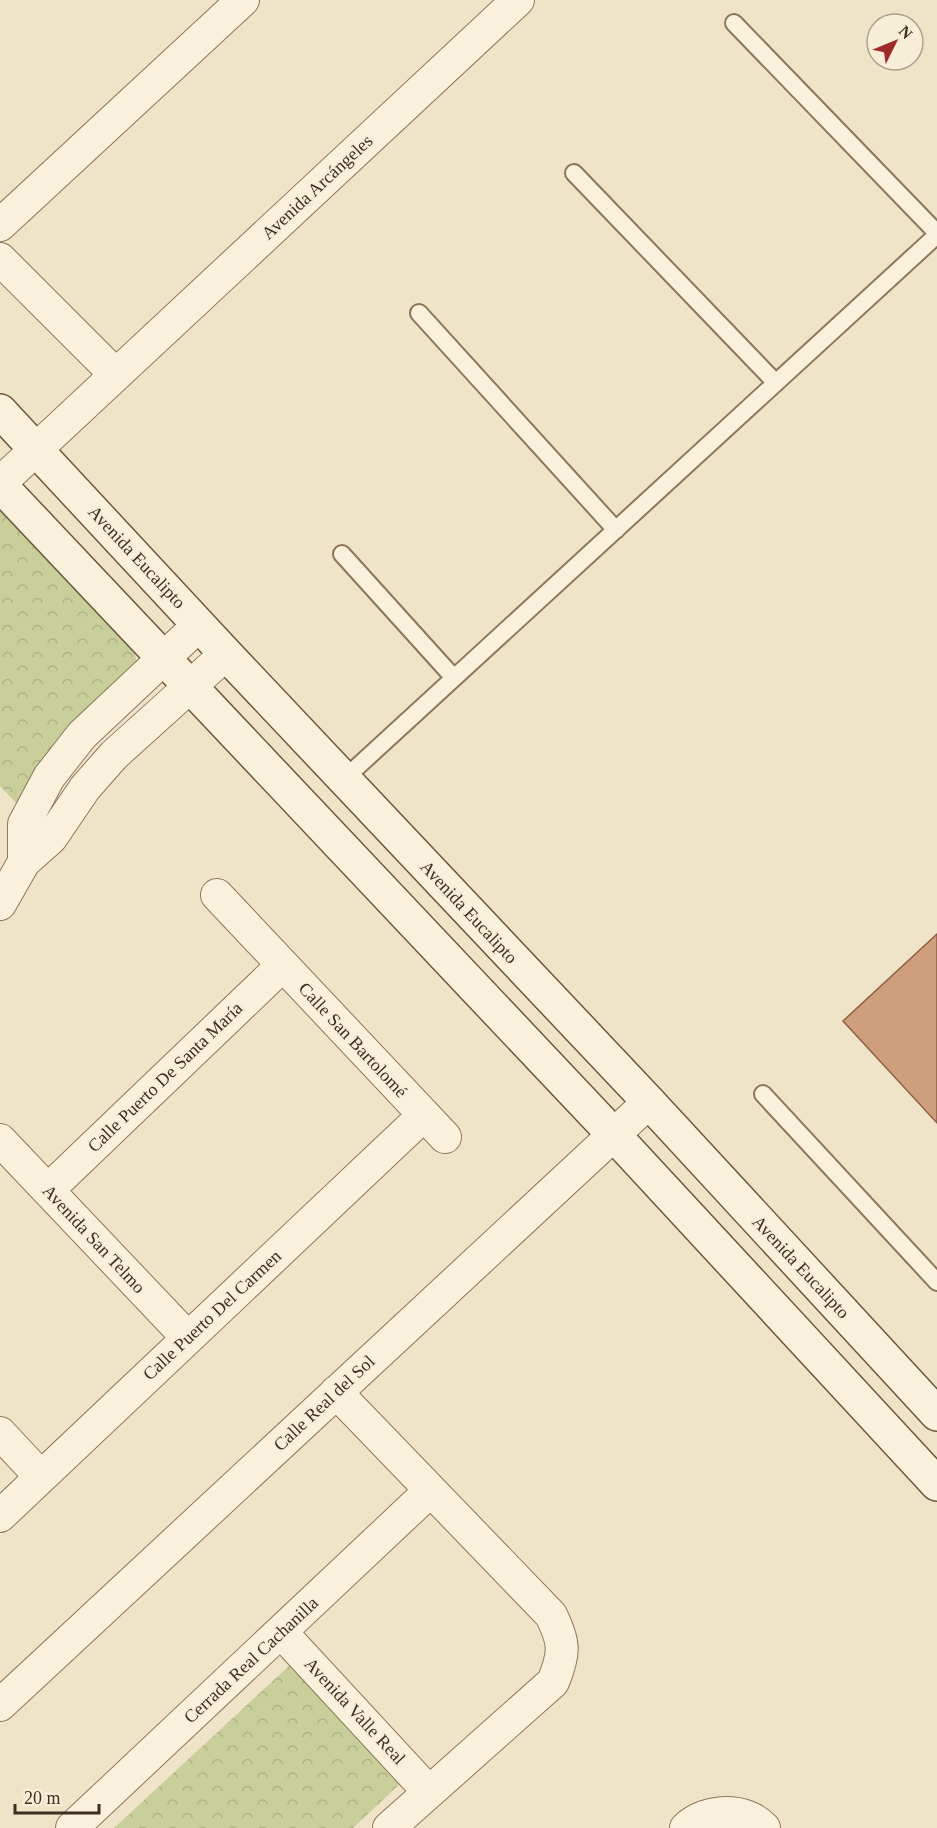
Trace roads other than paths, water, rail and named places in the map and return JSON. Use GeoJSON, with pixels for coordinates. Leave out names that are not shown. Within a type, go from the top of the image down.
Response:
{"type":"FeatureCollection","features":[{"type":"Feature","properties":{"kind":"street"},"geometry":{"type":"LineString","coordinates":[[0,225],[243,0]]}},
{"type":"Feature","properties":{"kind":"street","name":"Avenida Arcángeles"},"geometry":{"type":"LineString","coordinates":[[0,484],[518,0]]}},
{"type":"Feature","properties":{"kind":"street"},"geometry":{"type":"LineString","coordinates":[[0,259],[115,375]]}},
{"type":"Feature","properties":{"kind":"street","name":"Avenida Eucalipto"},"geometry":{"type":"LineString","coordinates":[[0,411],[344,780],[649,1102],[937,1414]]}},
{"type":"Feature","properties":{"kind":"street"},"geometry":{"type":"LineString","coordinates":[[0,484],[161,658],[614,1135],[937,1484]]}},
{"type":"Feature","properties":{"kind":"street"},"geometry":{"type":"LineString","coordinates":[[24,862],[24,824],[49,777],[82,735],[161,658],[199,625]]}},
{"type":"Feature","properties":{"kind":"street"},"geometry":{"type":"LineString","coordinates":[[0,904],[24,862],[51,838],[85,788],[114,755],[226,654]]}},
{"type":"Feature","properties":{"kind":"street"},"geometry":{"type":"LineString","coordinates":[[0,837],[24,862]]}},
{"type":"Feature","properties":{"kind":"street","name":"Calle San Bartolomé"},"geometry":{"type":"LineString","coordinates":[[217,895],[435,1126]]}},
{"type":"Feature","properties":{"kind":"street","name":"Calle Puerto De Santa María"},"geometry":{"type":"LineString","coordinates":[[48,1190],[282,965]]}},
{"type":"Feature","properties":{"kind":"street","name":"Calle Real del Sol"},"geometry":{"type":"LineString","coordinates":[[0,1705],[649,1102]]}},
{"type":"Feature","properties":{"kind":"street","name":"Calle Puerto Del Carmen"},"geometry":{"type":"LineString","coordinates":[[0,1516],[188,1338],[435,1126]]}},
{"type":"Feature","properties":{"kind":"street","name":"Avenida San Telmo"},"geometry":{"type":"LineString","coordinates":[[0,1140],[188,1338]]}},
{"type":"Feature","properties":{"kind":"street"},"geometry":{"type":"LineString","coordinates":[[336,1392],[551,1615],[561,1633],[564,1657],[553,1682],[389,1828]]}},
{"type":"Feature","properties":{"kind":"street"},"geometry":{"type":"LineString","coordinates":[[0,1433],[41,1477]]}},
{"type":"Feature","properties":{"kind":"street","name":"Cerrada Real Cachanilla"},"geometry":{"type":"LineString","coordinates":[[72,1828],[430,1491]]}},
{"type":"Feature","properties":{"kind":"street","name":"Avenida Valle Real"},"geometry":{"type":"LineString","coordinates":[[281,1632],[428,1791]]}},
{"type":"Feature","properties":{"kind":"street"},"geometry":{"type":"LineString","coordinates":[[686,1828],[707,1815],[730,1812],[759,1822],[764,1828]]}},
{"type":"Feature","properties":{"kind":"lane"},"geometry":{"type":"LineString","coordinates":[[344,780],[937,234],[734,23]]}},
{"type":"Feature","properties":{"kind":"lane"},"geometry":{"type":"LineString","coordinates":[[574,173],[776,382]]}},
{"type":"Feature","properties":{"kind":"lane"},"geometry":{"type":"LineString","coordinates":[[419,313],[616,530]]}},
{"type":"Feature","properties":{"kind":"lane"},"geometry":{"type":"LineString","coordinates":[[342,554],[454,678]]}},
{"type":"Feature","properties":{"kind":"lane"},"geometry":{"type":"LineString","coordinates":[[763,1094],[937,1282]]}}]}
